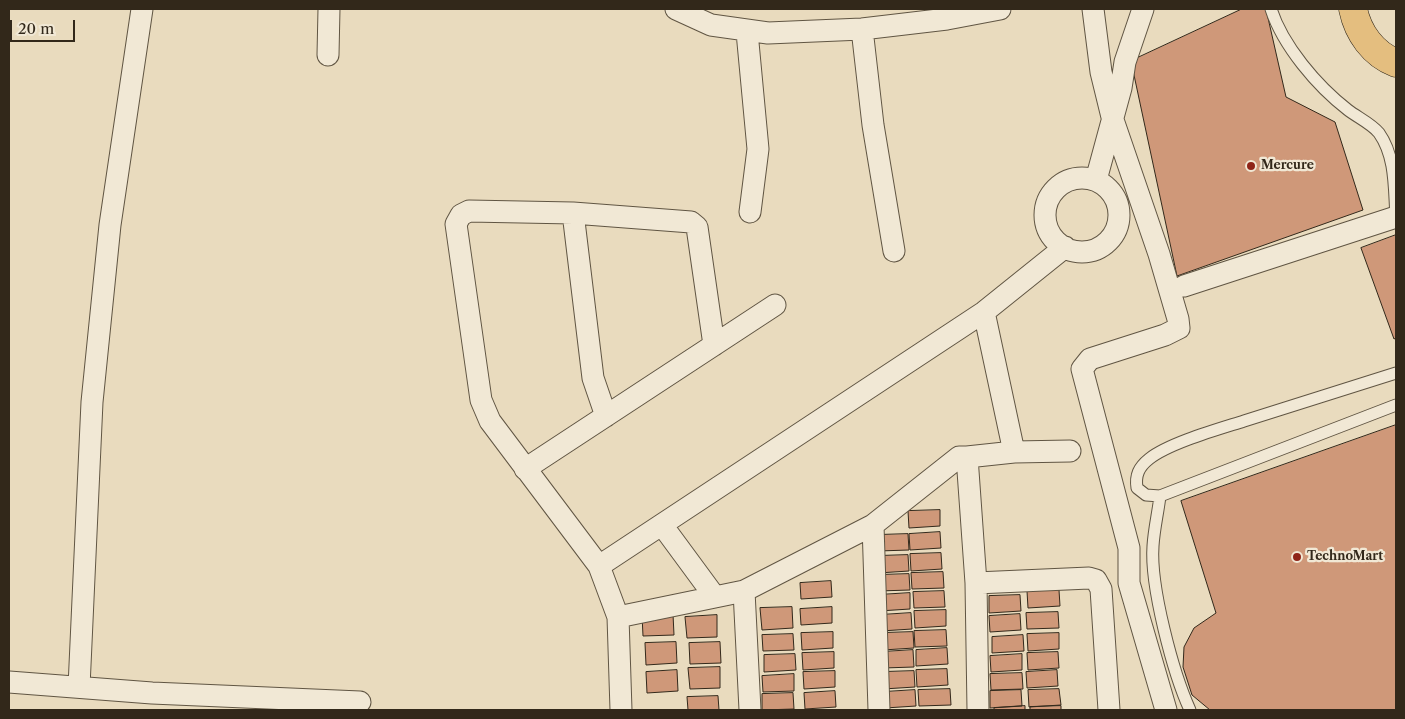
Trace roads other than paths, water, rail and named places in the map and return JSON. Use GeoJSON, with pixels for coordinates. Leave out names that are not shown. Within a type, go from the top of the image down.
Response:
{"type":"FeatureCollection","features":[{"type":"Feature","properties":{"kind":"main road"},"geometry":{"type":"LineString","coordinates":[[1353,9],[1356,21],[1367,42],[1386,59],[1396,63]]}},
{"type":"Feature","properties":{"kind":"street"},"geometry":{"type":"LineString","coordinates":[[79,687],[92,402],[110,225],[142,9]]}},
{"type":"Feature","properties":{"kind":"street"},"geometry":{"type":"LineString","coordinates":[[328,55],[329,9]]}},
{"type":"Feature","properties":{"kind":"street"},"geometry":{"type":"LineString","coordinates":[[676,9],[711,25],[768,34],[862,29],[947,20],[1000,9]]}},
{"type":"Feature","properties":{"kind":"street"},"geometry":{"type":"LineString","coordinates":[[1093,9],[1101,72],[1112,118],[1159,254],[1179,328],[1166,335],[1090,359],[1082,369],[1129,548],[1129,583],[1166,710]]}},
{"type":"Feature","properties":{"kind":"street"},"geometry":{"type":"LineString","coordinates":[[1096,180],[1125,62],[1143,9]]}},
{"type":"Feature","properties":{"kind":"street"},"geometry":{"type":"LineString","coordinates":[[862,29],[873,126],[894,251]]}},
{"type":"Feature","properties":{"kind":"street"},"geometry":{"type":"LineString","coordinates":[[747,32],[758,149],[750,212]]}},
{"type":"Feature","properties":{"kind":"street"},"geometry":{"type":"LineString","coordinates":[[1075,178],[1096,180],[1112,193],[1117,203],[1118,224],[1114,234],[1099,248],[1089,252],[1078,252],[1065,247],[1052,236],[1047,227],[1046,206],[1050,196],[1061,184],[1075,178]]}},
{"type":"Feature","properties":{"kind":"street"},"geometry":{"type":"LineString","coordinates":[[621,710],[618,617],[599,566],[524,469],[490,421],[481,400],[456,224],[461,215],[469,211],[685,220],[697,227],[714,345]]}},
{"type":"Feature","properties":{"kind":"street"},"geometry":{"type":"LineString","coordinates":[[574,214],[593,378],[606,416]]}},
{"type":"Feature","properties":{"kind":"street"},"geometry":{"type":"LineString","coordinates":[[1184,286],[1396,217]]}},
{"type":"Feature","properties":{"kind":"street"},"geometry":{"type":"LineString","coordinates":[[599,566],[984,312],[1065,247]]}},
{"type":"Feature","properties":{"kind":"street"},"geometry":{"type":"LineString","coordinates":[[524,469],[775,305]]}},
{"type":"Feature","properties":{"kind":"street"},"geometry":{"type":"LineString","coordinates":[[984,312],[1014,452]]}},
{"type":"Feature","properties":{"kind":"street"},"geometry":{"type":"LineString","coordinates":[[618,617],[744,591],[873,525],[959,457],[1014,452],[1070,450]]}},
{"type":"Feature","properties":{"kind":"street"},"geometry":{"type":"LineString","coordinates":[[967,456],[976,583],[978,710]]}},
{"type":"Feature","properties":{"kind":"street"},"geometry":{"type":"LineString","coordinates":[[662,525],[715,597]]}},
{"type":"Feature","properties":{"kind":"street"},"geometry":{"type":"LineString","coordinates":[[873,525],[879,710]]}},
{"type":"Feature","properties":{"kind":"street"},"geometry":{"type":"LineString","coordinates":[[976,583],[1089,578],[1096,580],[1100,589],[1109,710]]}},
{"type":"Feature","properties":{"kind":"street"},"geometry":{"type":"LineString","coordinates":[[744,591],[750,710]]}},
{"type":"Feature","properties":{"kind":"street"},"geometry":{"type":"LineString","coordinates":[[9,682],[79,687],[151,702],[360,702]]}},
{"type":"Feature","properties":{"kind":"lane"},"geometry":{"type":"LineString","coordinates":[[1271,9],[1275,21],[1312,77],[1348,110],[1378,132],[1391,159],[1396,217]]}},
{"type":"Feature","properties":{"kind":"lane"},"geometry":{"type":"LineString","coordinates":[[1396,373],[1202,434],[1150,458],[1139,469],[1135,479],[1137,488],[1146,495],[1160,496],[1396,405]]}},
{"type":"Feature","properties":{"kind":"lane"},"geometry":{"type":"LineString","coordinates":[[1160,496],[1153,547],[1155,581],[1168,644],[1190,710]]}},
{"type":"Feature","properties":{"kind":"place","name":"Mercure"},"geometry":{"type":"Point","coordinates":[1251,166]}},
{"type":"Feature","properties":{"kind":"place","name":"TechnoMart"},"geometry":{"type":"Point","coordinates":[1297,557]}}]}
